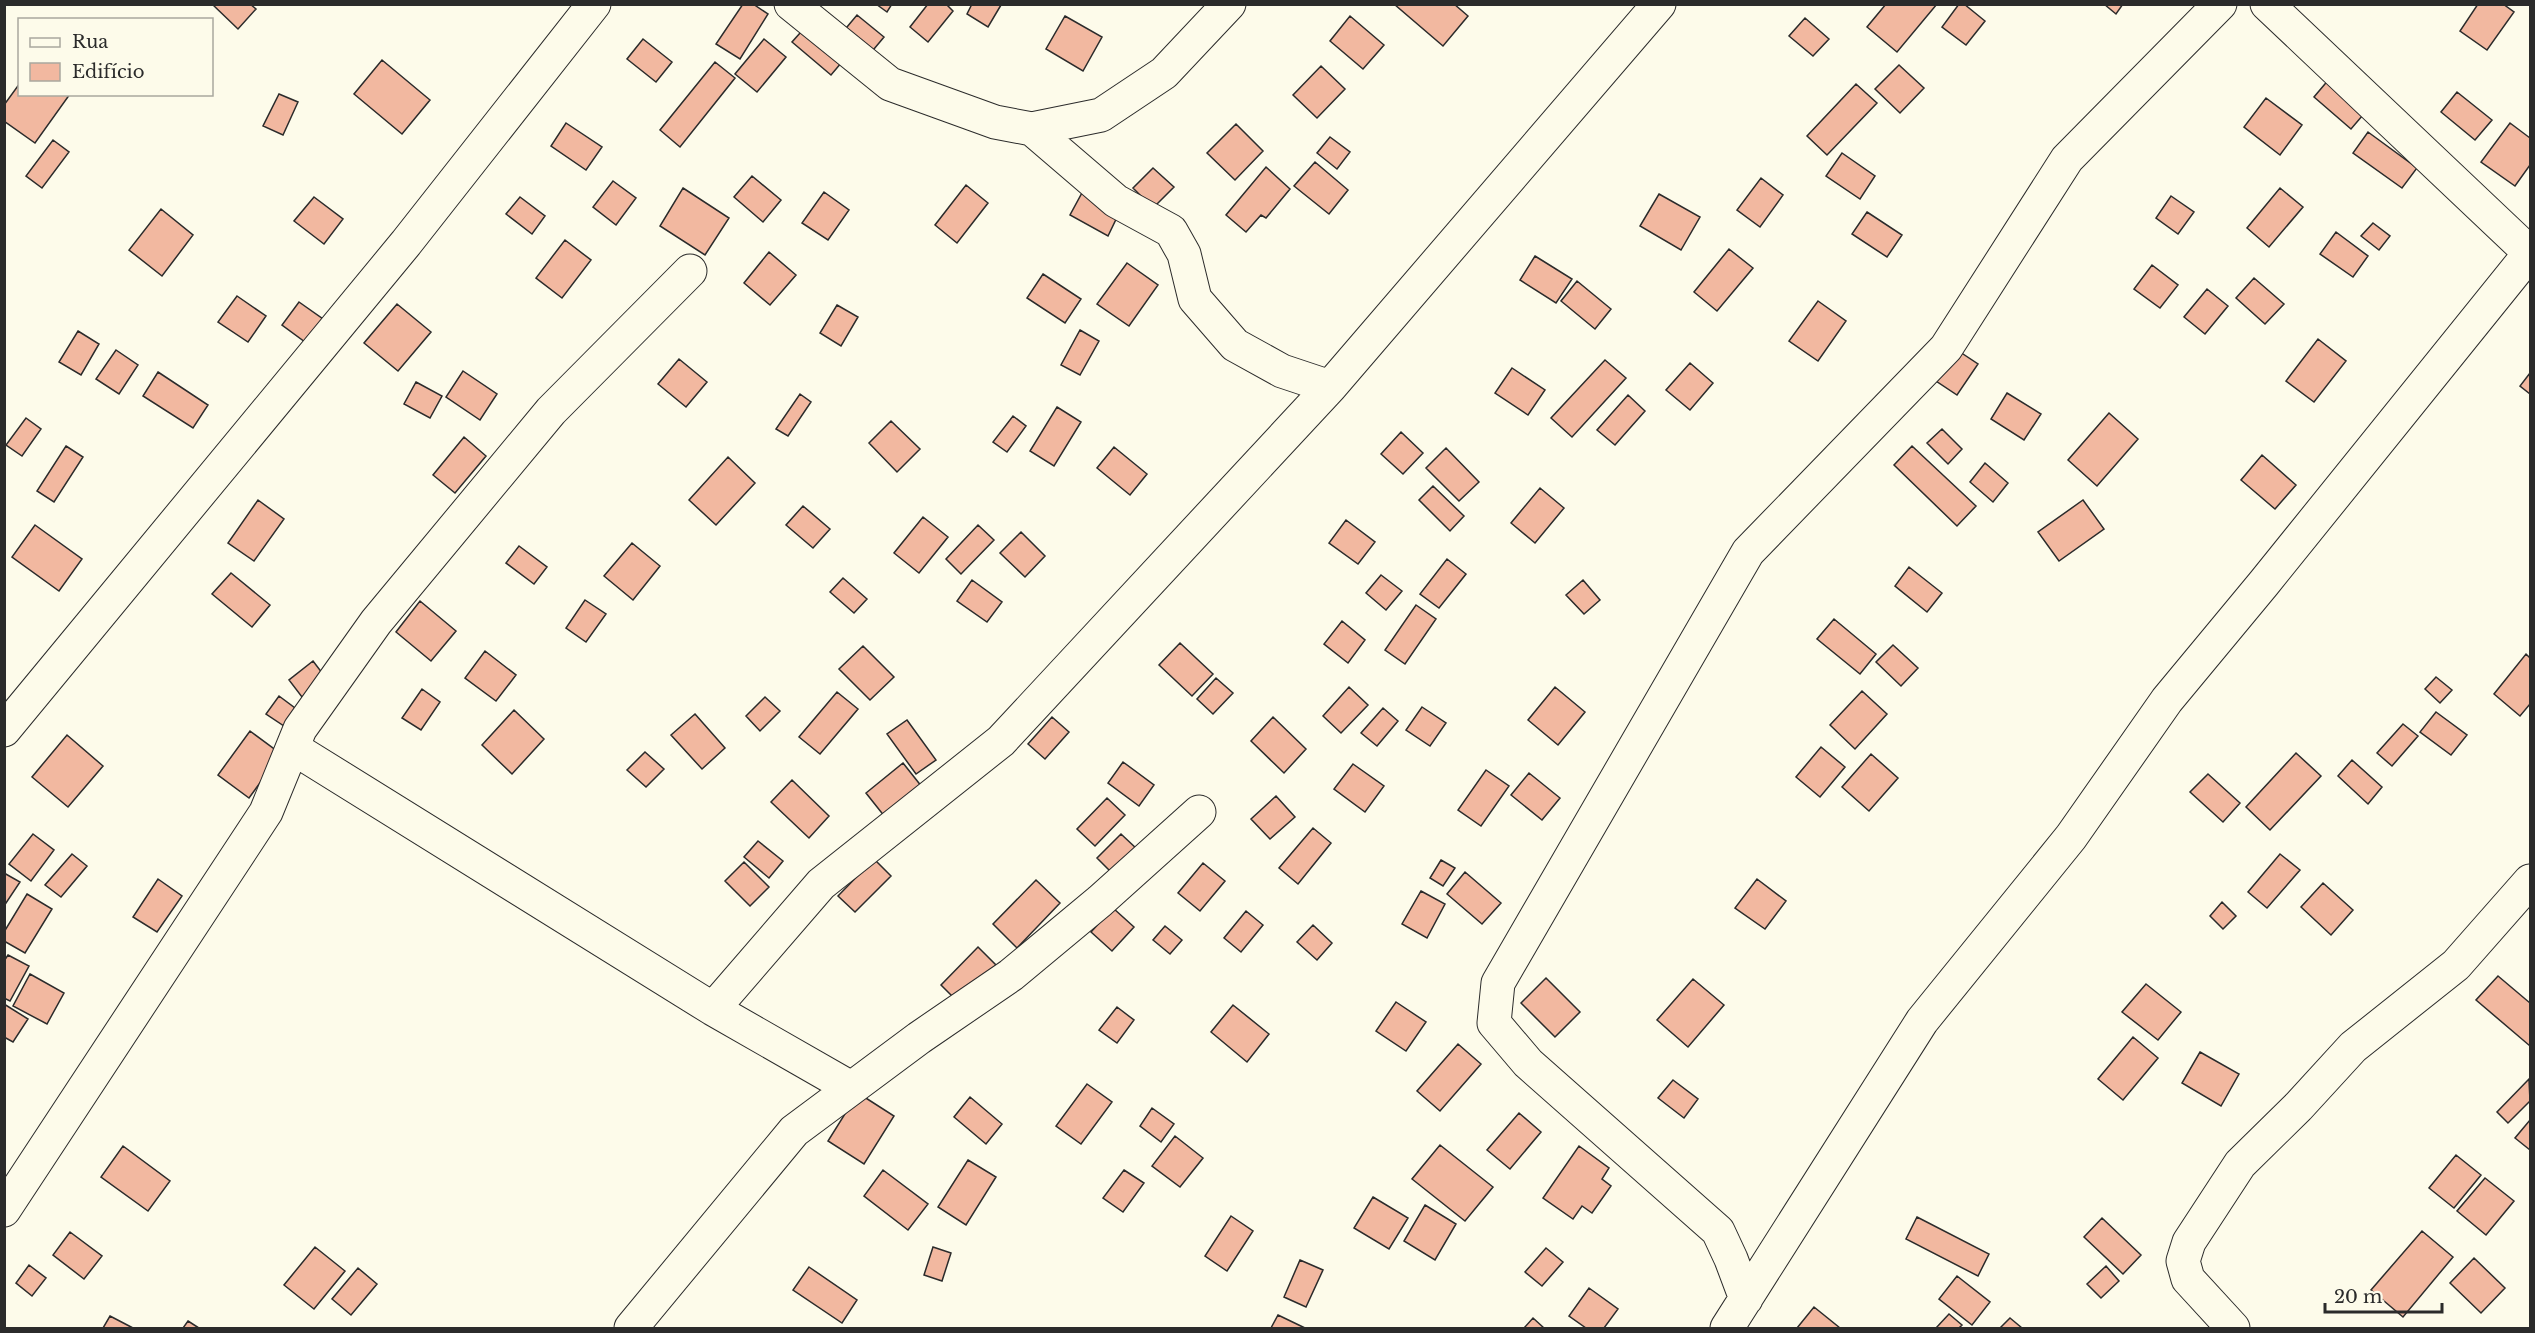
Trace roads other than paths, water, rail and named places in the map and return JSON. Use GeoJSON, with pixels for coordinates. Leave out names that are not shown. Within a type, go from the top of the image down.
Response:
{"type":"FeatureCollection","features":[{"type":"Feature","properties":{"kind":"street"},"geometry":{"type":"LineString","coordinates":[[4,730],[115,599],[406,243],[594,4]]}},
{"type":"Feature","properties":{"kind":"street"},"geometry":{"type":"LineString","coordinates":[[791,4],[890,84],[994,122],[1032,129],[1101,115],[1164,73],[1229,4]]}},
{"type":"Feature","properties":{"kind":"street"},"geometry":{"type":"LineString","coordinates":[[713,1009],[821,884],[1001,741],[1330,387],[1659,4]]}},
{"type":"Feature","properties":{"kind":"street"},"geometry":{"type":"LineString","coordinates":[[1746,1299],[1718,1231],[1528,1063],[1494,1023],[1498,983],[1748,552],[1946,348],[2067,159],[2220,4]]}},
{"type":"Feature","properties":{"kind":"street"},"geometry":{"type":"LineString","coordinates":[[1727,1329],[1922,1021],[2071,837],[2167,700],[2530,253],[2267,4]]}},
{"type":"Feature","properties":{"kind":"street"},"geometry":{"type":"LineString","coordinates":[[1032,129],[1116,201],[1171,231],[1184,254],[1195,299],[1235,345],[1282,371],[1330,387]]}},
{"type":"Feature","properties":{"kind":"street"},"geometry":{"type":"LineString","coordinates":[[4,1210],[266,812],[300,729],[376,622],[551,411],[690,271]]}},
{"type":"Feature","properties":{"kind":"street"},"geometry":{"type":"LineString","coordinates":[[293,748],[713,1009],[851,1088]]}},
{"type":"Feature","properties":{"kind":"street"},"geometry":{"type":"LineString","coordinates":[[631,1329],[794,1131],[919,1038],[1011,975],[1100,901],[1199,812]]}},
{"type":"Feature","properties":{"kind":"street"},"geometry":{"type":"LineString","coordinates":[[2233,1329],[2188,1279],[2183,1261],[2189,1242],[2240,1164],[2298,1107],[2353,1047],[2456,965],[2530,880]]}}]}
